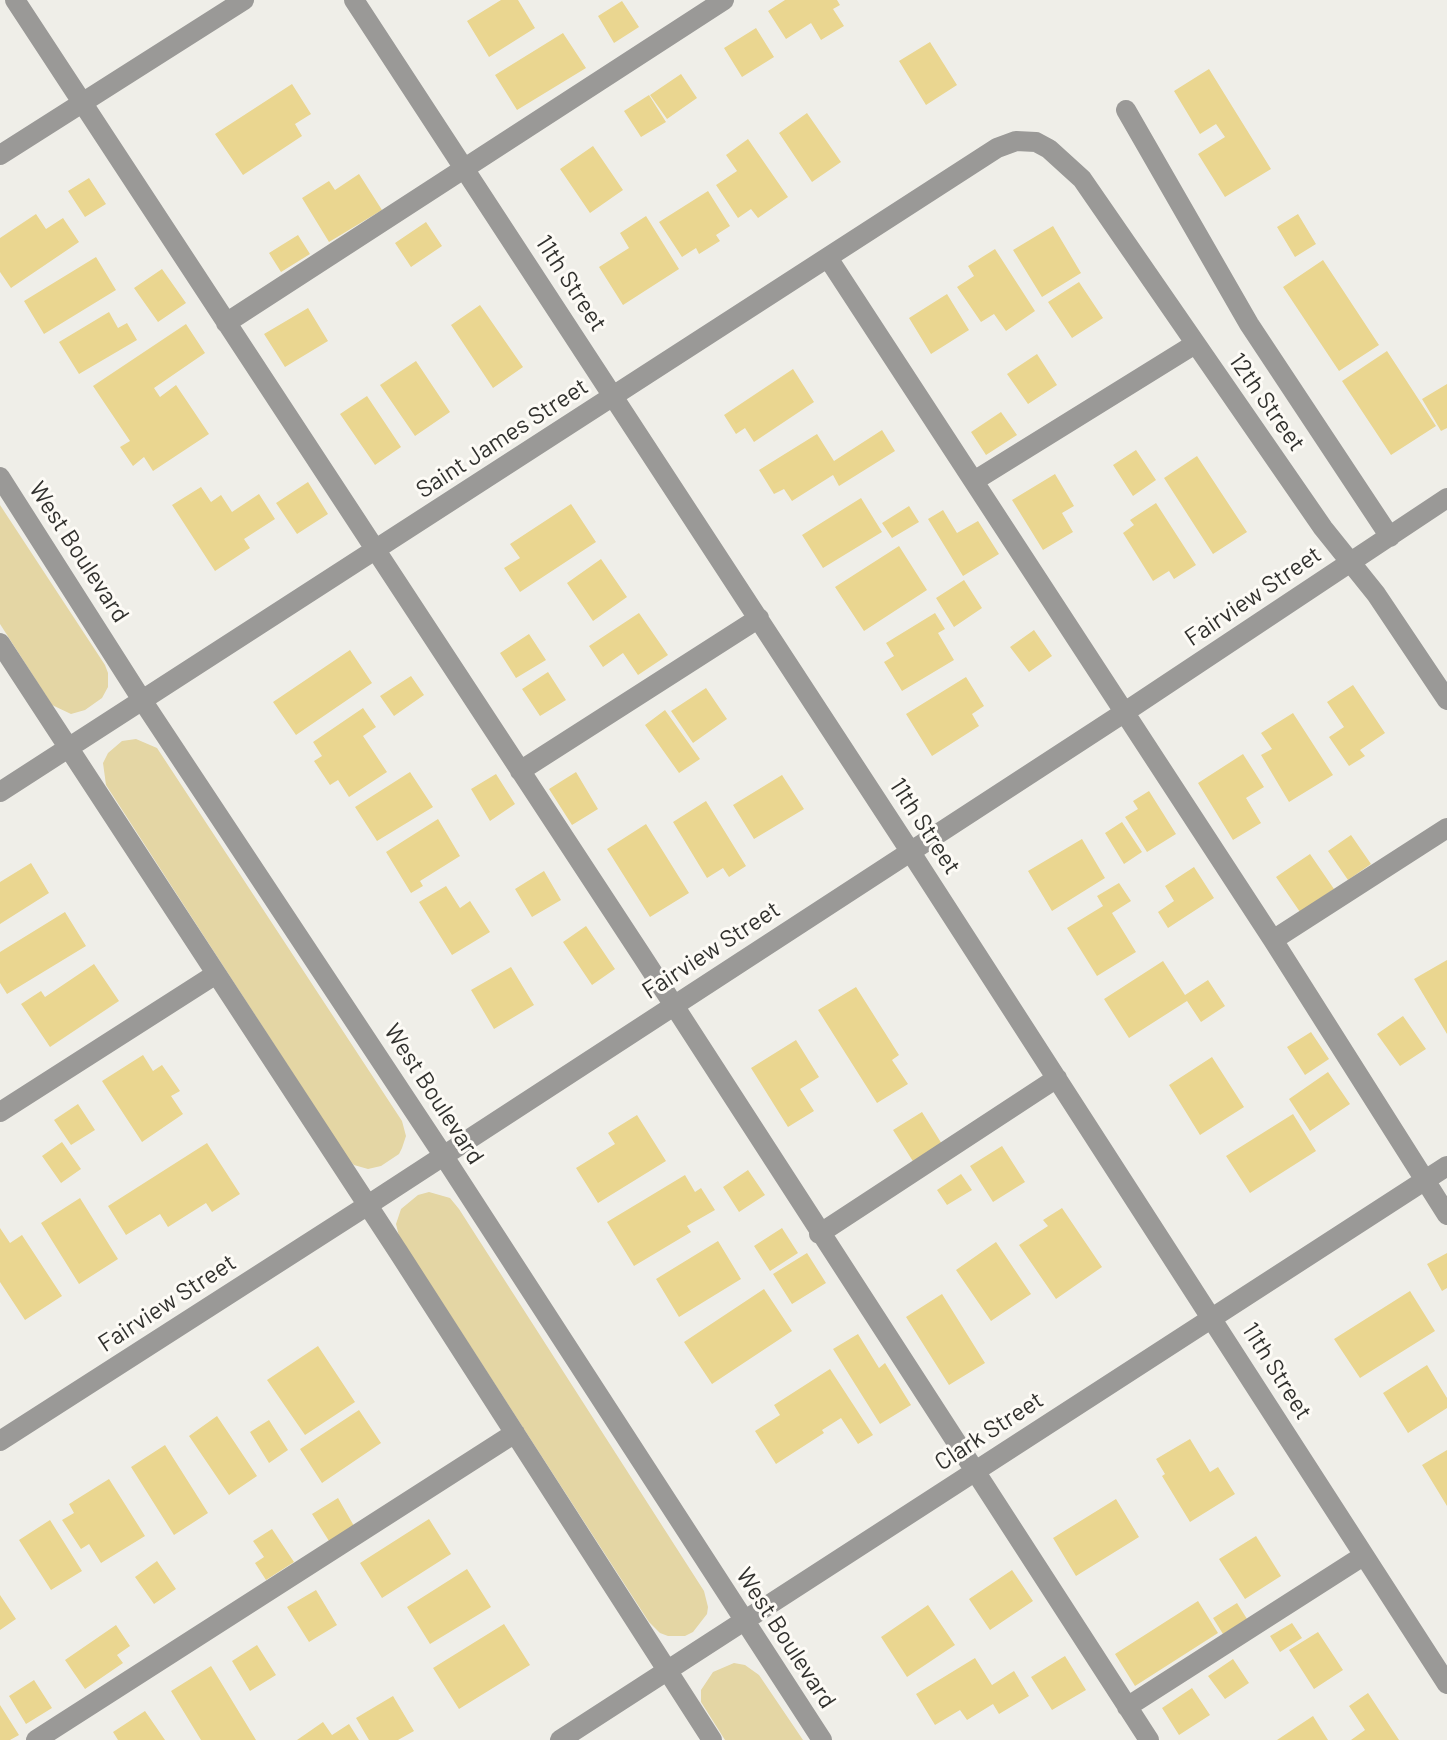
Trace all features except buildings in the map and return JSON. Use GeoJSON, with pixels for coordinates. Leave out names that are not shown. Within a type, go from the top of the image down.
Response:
{"type":"FeatureCollection","features":[{"type":"Feature","properties":{"kind":"street"},"geometry":{"type":"LineString","coordinates":[[15,0],[673,1005],[1149,1740]]}},
{"type":"Feature","properties":{"kind":"street"},"geometry":{"type":"LineString","coordinates":[[0,155],[244,0]]}},
{"type":"Feature","properties":{"kind":"street","name":"11th Street"},"geometry":{"type":"LineString","coordinates":[[354,0],[615,396],[1447,1684]]}},
{"type":"Feature","properties":{"kind":"street"},"geometry":{"type":"LineString","coordinates":[[226,323],[724,0]]}},
{"type":"Feature","properties":{"kind":"street","name":"12th Street"},"geometry":{"type":"LineString","coordinates":[[1126,110],[1249,324],[1390,537]]}},
{"type":"Feature","properties":{"kind":"street","name":"Saint James Street"},"geometry":{"type":"LineString","coordinates":[[0,792],[997,148],[1016,141],[1036,142]]}},
{"type":"Feature","properties":{"kind":"street","name":"12th Street"},"geometry":{"type":"LineString","coordinates":[[1036,142],[1049,149],[1082,179],[1323,528],[1376,594],[1447,700]]}},
{"type":"Feature","properties":{"kind":"street"},"geometry":{"type":"LineString","coordinates":[[828,258],[1273,940],[1447,1215]]}},
{"type":"Feature","properties":{"kind":"street"},"geometry":{"type":"LineString","coordinates":[[974,481],[1195,344]]}},
{"type":"Feature","properties":{"kind":"street","name":"West Boulevard"},"geometry":{"type":"LineString","coordinates":[[0,477],[142,700],[443,1155],[822,1740]]}},
{"type":"Feature","properties":{"kind":"street","name":"Fairview Street"},"geometry":{"type":"LineString","coordinates":[[0,1441],[1125,712],[1447,498]]}},
{"type":"Feature","properties":{"kind":"street"},"geometry":{"type":"LineString","coordinates":[[520,771],[759,618]]}},
{"type":"Feature","properties":{"kind":"street"},"geometry":{"type":"LineString","coordinates":[[0,643],[368,1205],[712,1740]]}},
{"type":"Feature","properties":{"kind":"street"},"geometry":{"type":"LineString","coordinates":[[1273,940],[1447,828]]}},
{"type":"Feature","properties":{"kind":"street"},"geometry":{"type":"LineString","coordinates":[[0,1112],[216,974]]}},
{"type":"Feature","properties":{"kind":"street"},"geometry":{"type":"LineString","coordinates":[[819,1234],[1057,1078]]}},
{"type":"Feature","properties":{"kind":"street","name":"Clark Street"},"geometry":{"type":"LineString","coordinates":[[560,1740],[1447,1166]]}},
{"type":"Feature","properties":{"kind":"street"},"geometry":{"type":"LineString","coordinates":[[36,1740],[515,1433]]}},
{"type":"Feature","properties":{"kind":"street"},"geometry":{"type":"LineString","coordinates":[[1127,1707],[1363,1556]]}},
{"type":"Feature","properties":{"kind":"shaded area"},"geometry":{"type":"Polygon","coordinates":[[[0,505],[105,665],[108,687],[102,698],[85,710],[71,714],[52,705],[0,624],[0,505]]]}},
{"type":"Feature","properties":{"kind":"shaded area"},"geometry":{"type":"Polygon","coordinates":[[[136,739],[157,748],[402,1121],[406,1136],[402,1148],[399,1154],[381,1166],[368,1169],[349,1160],[106,785],[103,763],[108,753],[122,741],[136,739]]]}},
{"type":"Feature","properties":{"kind":"shaded area"},"geometry":{"type":"Polygon","coordinates":[[[429,1192],[450,1198],[459,1209],[704,1591],[707,1614],[693,1632],[685,1636],[668,1636],[649,1622],[399,1236],[396,1224],[401,1209],[418,1195],[429,1192]]]}},
{"type":"Feature","properties":{"kind":"shaded area"},"geometry":{"type":"Polygon","coordinates":[[[734,1663],[745,1665],[759,1675],[803,1740],[725,1740],[701,1702],[701,1690],[713,1672],[734,1663]]]}}]}
